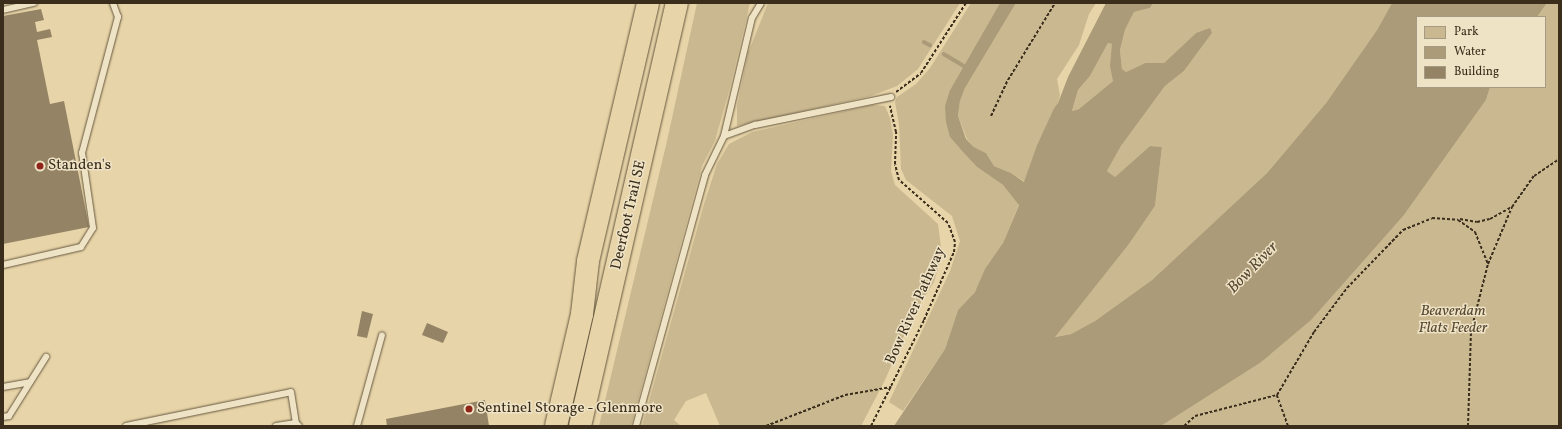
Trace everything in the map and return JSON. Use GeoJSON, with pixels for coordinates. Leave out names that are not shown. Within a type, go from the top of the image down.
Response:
{"type":"FeatureCollection","features":[{"type":"Feature","properties":{"kind":"highway","name":"Deerfoot Trail SE"},"geometry":{"type":"LineString","coordinates":[[556,426],[582,314],[588,261],[648,3]]}},
{"type":"Feature","properties":{"kind":"highway","name":"Deerfoot Trail SE"},"geometry":{"type":"LineString","coordinates":[[580,426],[677,3]]}},
{"type":"Feature","properties":{"kind":"highway"},"geometry":{"type":"LineString","coordinates":[[547,426],[588,261]]}},
{"type":"Feature","properties":{"kind":"lane"},"geometry":{"type":"LineString","coordinates":[[3,10],[34,3]]}},
{"type":"Feature","properties":{"kind":"lane"},"geometry":{"type":"LineString","coordinates":[[3,265],[81,248],[92,228],[82,153],[118,17],[113,3]]}},
{"type":"Feature","properties":{"kind":"lane"},"geometry":{"type":"LineString","coordinates":[[636,426],[705,175],[724,136],[752,18],[761,3]]}},
{"type":"Feature","properties":{"kind":"lane"},"geometry":{"type":"LineString","coordinates":[[724,136],[756,125],[891,97]]}},
{"type":"Feature","properties":{"kind":"lane"},"geometry":{"type":"LineString","coordinates":[[357,426],[382,335]]}},
{"type":"Feature","properties":{"kind":"lane"},"geometry":{"type":"LineString","coordinates":[[3,418],[9,416],[46,357]]}},
{"type":"Feature","properties":{"kind":"lane"},"geometry":{"type":"LineString","coordinates":[[3,387],[30,382]]}},
{"type":"Feature","properties":{"kind":"lane"},"geometry":{"type":"LineString","coordinates":[[126,426],[291,392],[297,424],[276,426]]}},
{"type":"Feature","properties":{"kind":"path"},"geometry":{"type":"LineString","coordinates":[[891,97],[921,73],[966,3]]}},
{"type":"Feature","properties":{"kind":"path"},"geometry":{"type":"LineString","coordinates":[[991,116],[1008,80],[1055,3]]}},
{"type":"Feature","properties":{"kind":"path","name":"Bow River Pathway"},"geometry":{"type":"LineString","coordinates":[[872,426],[924,320],[954,252],[955,242],[948,223],[899,180],[895,164],[896,132],[889,102],[891,97]]}},
{"type":"Feature","properties":{"kind":"path"},"geometry":{"type":"LineString","coordinates":[[1468,426],[1470,331],[1488,264],[1512,207],[1534,176],[1559,159]]}},
{"type":"Feature","properties":{"kind":"path"},"geometry":{"type":"LineString","coordinates":[[1184,426],[1195,416],[1277,395],[1314,332],[1347,288],[1404,230],[1432,218],[1476,222],[1490,219],[1512,207]]}},
{"type":"Feature","properties":{"kind":"path"},"geometry":{"type":"LineString","coordinates":[[1458,220],[1475,232],[1488,264]]}},
{"type":"Feature","properties":{"kind":"path"},"geometry":{"type":"LineString","coordinates":[[766,426],[845,395],[891,387]]}},
{"type":"Feature","properties":{"kind":"path"},"geometry":{"type":"LineString","coordinates":[[1277,395],[1288,426]]}},
{"type":"Feature","properties":{"kind":"green space"},"geometry":{"type":"Polygon","coordinates":[[[697,3],[750,3],[729,91],[715,141],[702,166],[631,426],[599,426],[667,141],[697,3]]]}},
{"type":"Feature","properties":{"kind":"green space"},"geometry":{"type":"Polygon","coordinates":[[[768,3],[960,3],[918,69],[897,86],[871,96],[737,126],[737,106],[748,53],[768,3]]]}},
{"type":"Feature","properties":{"kind":"green space"},"geometry":{"type":"Polygon","coordinates":[[[971,3],[1000,3],[950,90],[950,137],[977,167],[1003,185],[1019,204],[1003,243],[975,292],[958,310],[945,349],[903,411],[889,402],[950,271],[960,241],[952,216],[906,180],[901,169],[899,124],[895,102],[897,97],[916,84],[930,68],[971,3]]]}},
{"type":"Feature","properties":{"kind":"green space"},"geometry":{"type":"Polygon","coordinates":[[[1016,3],[1096,3],[1089,14],[1079,45],[1057,79],[1060,95],[1058,103],[1054,108],[1037,145],[1025,182],[1011,173],[994,166],[986,153],[974,147],[967,139],[958,116],[960,101],[965,88],[1016,3]]]}},
{"type":"Feature","properties":{"kind":"green space"},"geometry":{"type":"Polygon","coordinates":[[[1153,3],[1392,3],[1377,30],[1326,103],[1267,173],[1152,280],[1095,321],[1071,334],[1054,337],[1129,244],[1155,206],[1162,147],[1150,146],[1115,177],[1107,171],[1121,146],[1165,86],[1184,71],[1212,33],[1196,33],[1164,63],[1145,63],[1126,72],[1122,69],[1120,50],[1125,30],[1134,12],[1150,8],[1153,3]]]}},
{"type":"Feature","properties":{"kind":"green space","name":"Beaverdam Flats Feeder"},"geometry":{"type":"Polygon","coordinates":[[[1547,3],[1559,3],[1559,426],[1161,426],[1260,363],[1333,293],[1404,215],[1486,100],[1490,88],[1546,88],[1546,16],[1538,16],[1547,3]]]}},
{"type":"Feature","properties":{"kind":"green space"},"geometry":{"type":"Polygon","coordinates":[[[1108,43],[1112,44],[1113,81],[1079,109],[1072,111],[1078,90],[1090,76],[1108,43]]]}},
{"type":"Feature","properties":{"kind":"green space"},"geometry":{"type":"Polygon","coordinates":[[[872,105],[885,106],[890,118],[893,135],[891,171],[895,185],[938,224],[942,255],[934,282],[913,315],[885,380],[861,426],[720,426],[706,393],[686,401],[674,420],[681,426],[642,426],[704,204],[717,164],[729,144],[752,132],[872,105]]]}},
{"type":"Feature","properties":{"kind":"water","name":"Bow River"},"geometry":{"type":"Polygon","coordinates":[[[1000,3],[1016,3],[965,88],[960,101],[958,116],[966,139],[974,147],[986,153],[994,166],[1011,173],[1024,182],[1037,145],[1054,108],[1058,103],[1068,77],[1106,3],[1153,3],[1150,8],[1134,12],[1125,30],[1120,50],[1122,69],[1126,72],[1145,63],[1164,63],[1196,33],[1210,28],[1212,33],[1184,71],[1165,86],[1121,146],[1107,171],[1115,177],[1150,146],[1162,147],[1155,206],[1129,244],[1055,337],[1071,334],[1095,321],[1152,280],[1267,173],[1326,103],[1377,30],[1392,3],[1547,3],[1538,16],[1416,16],[1416,88],[1490,88],[1486,100],[1404,215],[1311,320],[1260,363],[1161,426],[894,426],[945,349],[958,310],[975,292],[985,269],[1003,243],[1019,205],[1003,185],[977,167],[950,137],[946,122],[945,106],[950,90],[1000,3]],[[1108,43],[1090,76],[1078,90],[1072,111],[1079,109],[1113,81],[1110,66],[1112,44],[1108,43]]]}},
{"type":"Feature","properties":{"kind":"building","name":"Standen's"},"geometry":{"type":"Polygon","coordinates":[[[41,9],[44,20],[35,22],[37,32],[50,29],[52,37],[37,40],[50,104],[64,101],[89,227],[3,244],[3,16],[41,9]]]}},
{"type":"Feature","properties":{"kind":"building"},"geometry":{"type":"Polygon","coordinates":[[[362,311],[373,314],[367,338],[357,336],[362,311]]]}},
{"type":"Feature","properties":{"kind":"building"},"geometry":{"type":"Polygon","coordinates":[[[427,323],[448,332],[443,343],[422,335],[427,323]]]}},
{"type":"Feature","properties":{"kind":"building","name":"Sentinel Storage - Glenmore"},"geometry":{"type":"Polygon","coordinates":[[[485,400],[489,426],[387,426],[386,419],[485,400]]]}},
{"type":"Feature","properties":{"kind":"waterway"},"geometry":{"type":"LineString","coordinates":[[924,42],[930,45]]}},
{"type":"Feature","properties":{"kind":"waterway"},"geometry":{"type":"LineString","coordinates":[[944,54],[964,66]]}},
{"type":"Feature","properties":{"kind":"place","name":"Standen's"},"geometry":{"type":"Point","coordinates":[40,166]}},
{"type":"Feature","properties":{"kind":"place","name":"Sentinel Storage - Glenmore"},"geometry":{"type":"Point","coordinates":[469,409]}}]}
